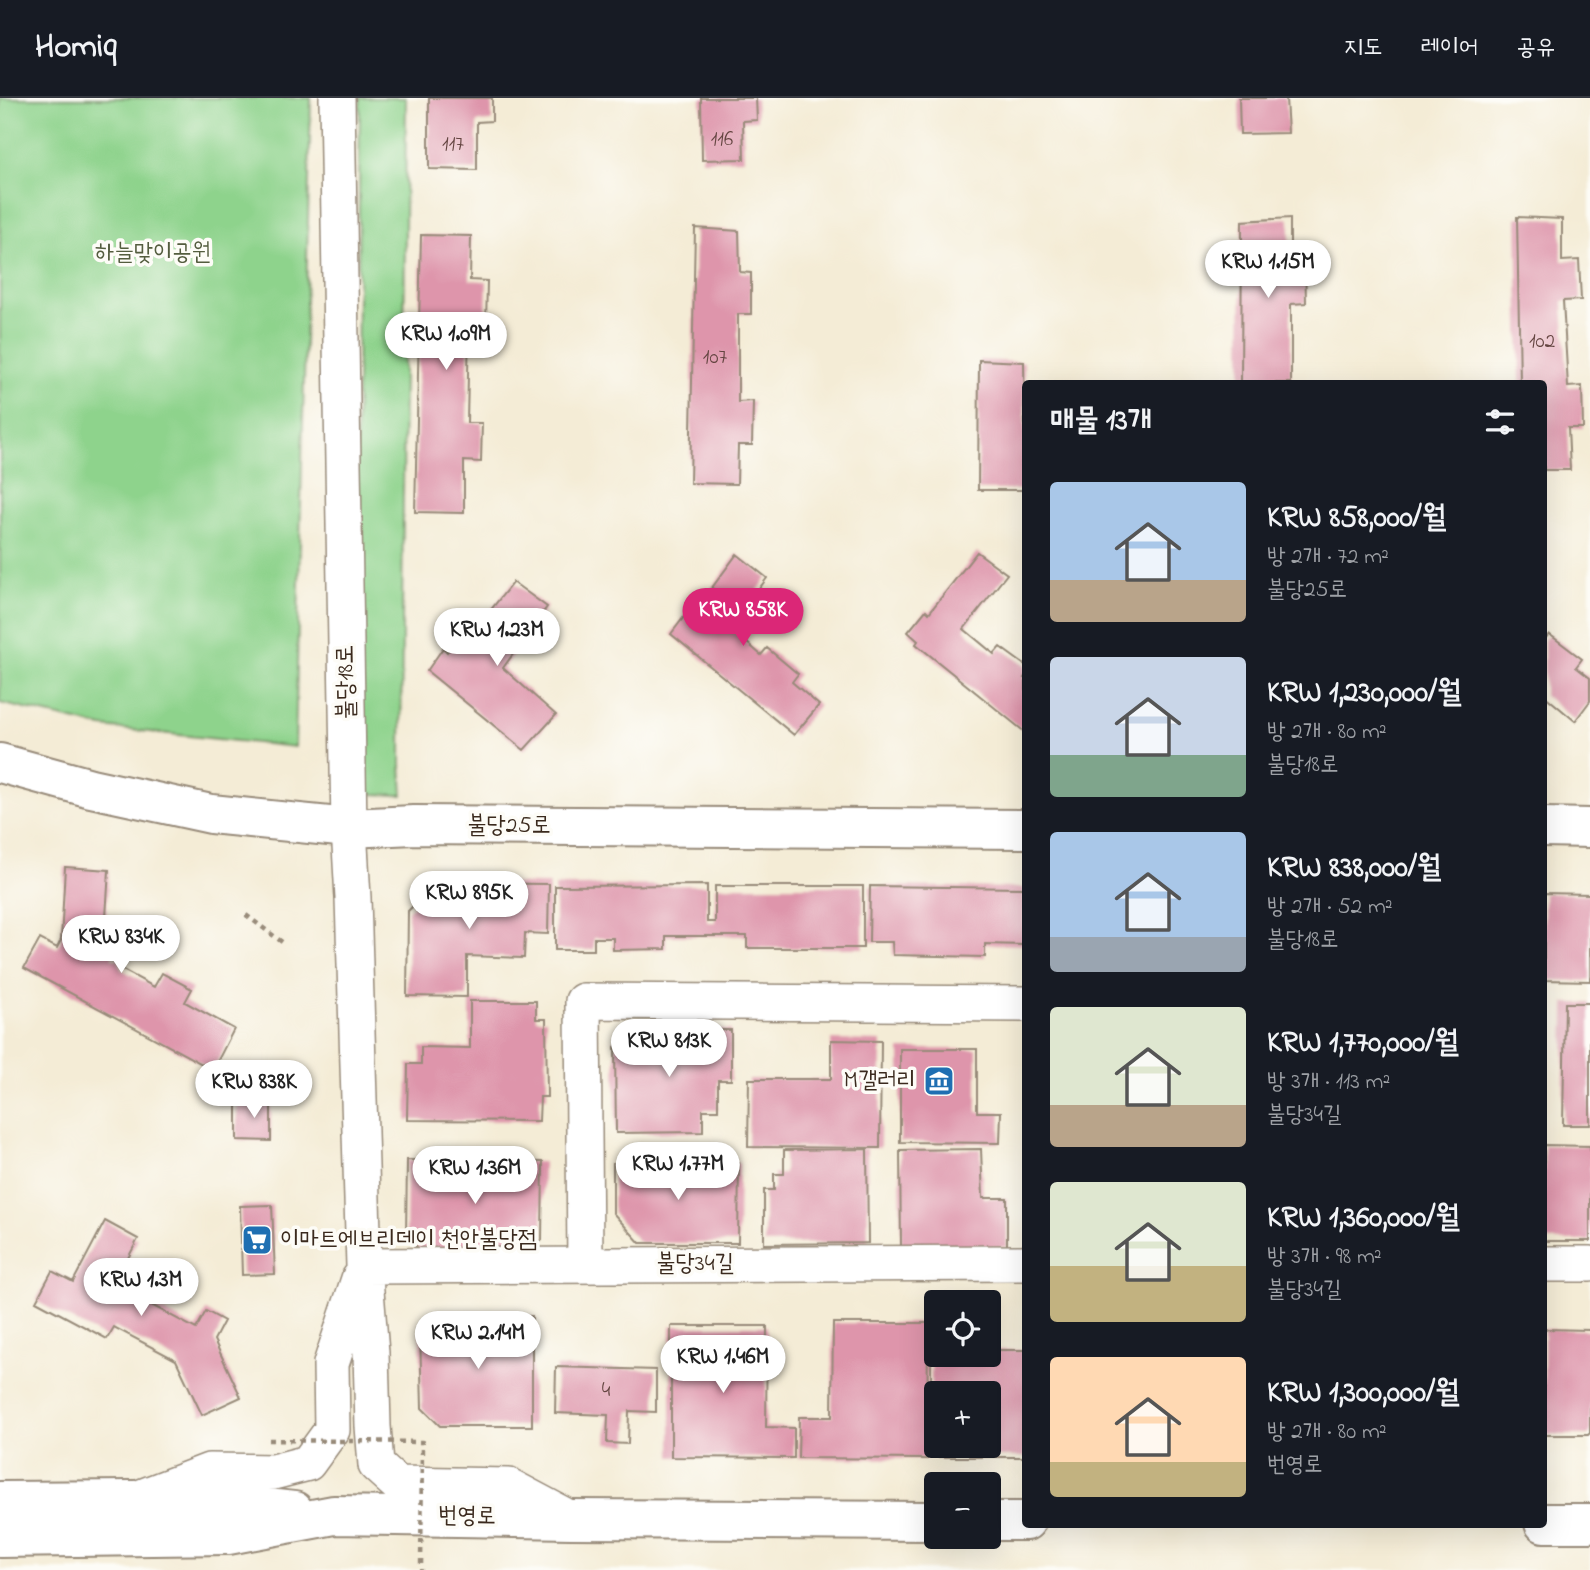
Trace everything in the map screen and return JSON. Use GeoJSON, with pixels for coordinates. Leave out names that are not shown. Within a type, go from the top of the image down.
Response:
{"type":"FeatureCollection","features":[{"type":"Feature","properties":{"kind":"main road","name":"불당25로"},"geometry":{"type":"LineString","coordinates":[[0,763],[91,788],[211,814],[349,828],[428,825],[1022,830]]}},
{"type":"Feature","properties":{"kind":"main road"},"geometry":{"type":"LineString","coordinates":[[1547,827],[1590,828]]}},
{"type":"Feature","properties":{"kind":"main road"},"geometry":{"type":"LineString","coordinates":[[0,1501],[134,1500],[232,1504],[334,1515]]}},
{"type":"Feature","properties":{"kind":"main road","name":"번영로"},"geometry":{"type":"LineString","coordinates":[[0,1538],[228,1535],[334,1515],[924,1521]]}},
{"type":"Feature","properties":{"kind":"main road"},"geometry":{"type":"LineString","coordinates":[[1001,1521],[1022,1521]]}},
{"type":"Feature","properties":{"kind":"main road"},"geometry":{"type":"LineString","coordinates":[[1547,1523],[1590,1524]]}},
{"type":"Feature","properties":{"kind":"street","name":"불당18로"},"geometry":{"type":"LineString","coordinates":[[337,98],[349,828],[364,1266],[376,1465],[397,1484],[509,1486],[571,1519]]}},
{"type":"Feature","properties":{"kind":"street"},"geometry":{"type":"LineString","coordinates":[[585,1264],[583,1001],[1022,1004]]}},
{"type":"Feature","properties":{"kind":"street","name":"불당34길"},"geometry":{"type":"LineString","coordinates":[[364,1266],[1022,1263]]}},
{"type":"Feature","properties":{"kind":"street"},"geometry":{"type":"LineString","coordinates":[[1547,1264],[1590,1264]]}},
{"type":"Feature","properties":{"kind":"street"},"geometry":{"type":"LineString","coordinates":[[134,1500],[209,1471],[273,1472],[308,1463],[332,1430],[331,1364],[364,1266]]}},
{"type":"Feature","properties":{"kind":"path"},"geometry":{"type":"LineString","coordinates":[[246,915],[282,942]]}},
{"type":"Feature","properties":{"kind":"path"},"geometry":{"type":"LineString","coordinates":[[269,1440],[422,1442],[422,1570]]}},
{"type":"Feature","properties":{"kind":"green space","name":"하늘맞이공원"},"geometry":{"type":"Polygon","coordinates":[[[0,98],[311,98],[295,747],[102,727],[0,703],[0,98]]]}},
{"type":"Feature","properties":{"kind":"green space"},"geometry":{"type":"Polygon","coordinates":[[[360,98],[406,98],[401,764],[403,795],[366,794],[353,779],[360,98]]]}},
{"type":"Feature","properties":{"kind":"building"},"geometry":{"type":"Polygon","coordinates":[[[429,98],[492,98],[492,121],[477,122],[477,170],[429,169],[429,98]]]}},
{"type":"Feature","properties":{"kind":"building"},"geometry":{"type":"Polygon","coordinates":[[[701,98],[756,98],[757,120],[743,121],[744,159],[702,160],[701,98]]]}},
{"type":"Feature","properties":{"kind":"building"},"geometry":{"type":"Polygon","coordinates":[[[1239,98],[1286,98],[1288,133],[1240,134],[1239,98]]]}},
{"type":"Feature","properties":{"kind":"building"},"geometry":{"type":"Polygon","coordinates":[[[1517,217],[1562,219],[1562,261],[1579,260],[1581,300],[1563,301],[1568,387],[1582,386],[1583,428],[1568,428],[1570,470],[1547,470],[1547,380],[1520,380],[1517,217]]]}},
{"type":"Feature","properties":{"kind":"building"},"geometry":{"type":"Polygon","coordinates":[[[1290,218],[1290,261],[1305,261],[1306,303],[1291,304],[1291,380],[1241,380],[1242,221],[1290,218]]]}},
{"type":"Feature","properties":{"kind":"building"},"geometry":{"type":"Polygon","coordinates":[[[695,228],[739,231],[740,272],[751,273],[751,314],[738,314],[738,402],[753,401],[752,445],[738,445],[737,484],[690,483],[695,228]]]}},
{"type":"Feature","properties":{"kind":"building"},"geometry":{"type":"Polygon","coordinates":[[[421,235],[471,236],[470,280],[487,281],[486,326],[469,327],[467,423],[482,423],[481,462],[464,461],[464,513],[415,512],[421,235]]]}},
{"type":"Feature","properties":{"kind":"building"},"geometry":{"type":"Polygon","coordinates":[[[979,360],[1024,362],[1022,490],[978,490],[979,360]]]}},
{"type":"Feature","properties":{"kind":"building"},"geometry":{"type":"Polygon","coordinates":[[[977,552],[1007,574],[964,629],[994,654],[1000,647],[1022,663],[1022,730],[916,644],[918,641],[908,632],[926,610],[929,613],[977,552]]]}},
{"type":"Feature","properties":{"kind":"building"},"geometry":{"type":"Polygon","coordinates":[[[737,554],[767,578],[730,628],[761,655],[767,648],[798,674],[792,682],[819,705],[794,735],[671,634],[687,613],[691,616],[737,554]]]}},
{"type":"Feature","properties":{"kind":"building"},"geometry":{"type":"Polygon","coordinates":[[[513,582],[547,607],[503,668],[556,715],[524,750],[427,671],[443,648],[447,652],[462,631],[470,636],[513,582]]]}},
{"type":"Feature","properties":{"kind":"building"},"geometry":{"type":"Polygon","coordinates":[[[1549,634],[1582,659],[1576,667],[1590,678],[1590,701],[1575,721],[1547,698],[1549,634]]]}},
{"type":"Feature","properties":{"kind":"building"},"geometry":{"type":"Polygon","coordinates":[[[65,867],[109,870],[106,917],[115,918],[112,959],[119,959],[121,969],[154,987],[162,973],[192,989],[185,1002],[234,1029],[213,1070],[24,968],[40,939],[57,948],[61,940],[65,867]]]}},
{"type":"Feature","properties":{"kind":"building"},"geometry":{"type":"Polygon","coordinates":[[[436,883],[549,884],[548,934],[525,933],[524,958],[467,956],[467,997],[407,996],[408,911],[436,883]]]}},
{"type":"Feature","properties":{"kind":"building"},"geometry":{"type":"Polygon","coordinates":[[[707,885],[707,922],[715,922],[715,886],[863,886],[863,948],[747,948],[747,936],[666,936],[666,949],[613,950],[613,938],[594,938],[594,950],[555,950],[555,886],[707,885]]]}},
{"type":"Feature","properties":{"kind":"building"},"geometry":{"type":"Polygon","coordinates":[[[870,886],[1022,888],[1022,945],[985,944],[985,957],[893,955],[892,942],[869,942],[870,886]]]}},
{"type":"Feature","properties":{"kind":"building"},"geometry":{"type":"Polygon","coordinates":[[[1547,893],[1590,894],[1590,981],[1547,980],[1547,893]]]}},
{"type":"Feature","properties":{"kind":"building"},"geometry":{"type":"Polygon","coordinates":[[[470,1001],[536,1001],[536,1019],[546,1019],[547,1097],[540,1097],[539,1121],[407,1120],[408,1064],[421,1064],[421,1047],[470,1048],[470,1001]]]}},
{"type":"Feature","properties":{"kind":"building"},"geometry":{"type":"Polygon","coordinates":[[[1565,1003],[1590,1003],[1590,1125],[1563,1125],[1565,1003]]]}},
{"type":"Feature","properties":{"kind":"building"},"geometry":{"type":"Polygon","coordinates":[[[632,1030],[731,1030],[731,1080],[718,1080],[718,1110],[703,1110],[703,1132],[616,1133],[615,1047],[632,1030]]]}},
{"type":"Feature","properties":{"kind":"building"},"geometry":{"type":"Polygon","coordinates":[[[831,1040],[881,1041],[880,1148],[748,1147],[749,1079],[831,1079],[831,1040]]]}},
{"type":"Feature","properties":{"kind":"building","name":"M갤러리"},"geometry":{"type":"Polygon","coordinates":[[[900,1049],[977,1049],[977,1112],[1001,1112],[1000,1143],[900,1142],[900,1049]]]}},
{"type":"Feature","properties":{"kind":"building"},"geometry":{"type":"Polygon","coordinates":[[[237,1098],[271,1099],[271,1141],[237,1140],[237,1098]]]}},
{"type":"Feature","properties":{"kind":"building"},"geometry":{"type":"Polygon","coordinates":[[[1547,1145],[1590,1146],[1590,1241],[1547,1241],[1547,1145]]]}},
{"type":"Feature","properties":{"kind":"building"},"geometry":{"type":"Polygon","coordinates":[[[867,1149],[868,1243],[764,1244],[764,1190],[774,1190],[774,1174],[784,1174],[784,1150],[867,1149]]]}},
{"type":"Feature","properties":{"kind":"building"},"geometry":{"type":"Polygon","coordinates":[[[981,1149],[983,1198],[1007,1198],[1007,1247],[901,1247],[900,1150],[981,1149]]]}},
{"type":"Feature","properties":{"kind":"building"},"geometry":{"type":"Polygon","coordinates":[[[407,1160],[543,1162],[542,1240],[530,1253],[422,1252],[406,1236],[407,1160]]]}},
{"type":"Feature","properties":{"kind":"building"},"geometry":{"type":"Polygon","coordinates":[[[613,1163],[739,1163],[738,1243],[640,1243],[613,1213],[613,1163]]]}},
{"type":"Feature","properties":{"kind":"building","name":"이마트에브리데이 천안불당점"},"geometry":{"type":"Polygon","coordinates":[[[272,1205],[275,1274],[242,1275],[240,1206],[272,1205]]]}},
{"type":"Feature","properties":{"kind":"building"},"geometry":{"type":"Polygon","coordinates":[[[105,1221],[138,1239],[114,1285],[196,1329],[206,1311],[224,1321],[214,1340],[241,1397],[202,1415],[176,1360],[114,1327],[107,1339],[36,1301],[52,1271],[73,1282],[105,1221]]]}},
{"type":"Feature","properties":{"kind":"building"},"geometry":{"type":"Polygon","coordinates":[[[436,1316],[532,1316],[532,1426],[440,1426],[422,1408],[420,1332],[436,1316]]]}},
{"type":"Feature","properties":{"kind":"building"},"geometry":{"type":"Polygon","coordinates":[[[833,1323],[924,1323],[924,1367],[928,1367],[928,1381],[924,1381],[924,1458],[927,1459],[798,1458],[799,1417],[832,1417],[833,1323]]]}},
{"type":"Feature","properties":{"kind":"building"},"geometry":{"type":"Polygon","coordinates":[[[671,1326],[767,1326],[766,1427],[794,1428],[794,1458],[671,1457],[671,1326]]]}},
{"type":"Feature","properties":{"kind":"building"},"geometry":{"type":"Polygon","coordinates":[[[1547,1329],[1590,1330],[1588,1435],[1547,1435],[1547,1329]]]}},
{"type":"Feature","properties":{"kind":"building"},"geometry":{"type":"Polygon","coordinates":[[[1001,1350],[1022,1350],[1022,1457],[1001,1457],[1001,1381],[931,1381],[931,1367],[1001,1367],[1001,1350]]]}},
{"type":"Feature","properties":{"kind":"building"},"geometry":{"type":"Polygon","coordinates":[[[556,1367],[656,1370],[656,1412],[629,1411],[628,1444],[607,1443],[608,1415],[555,1413],[556,1367]]]}},
{"type":"Feature","properties":{"kind":"place","name":"M갤러리"},"geometry":{"type":"Point","coordinates":[939,1081]}},
{"type":"Feature","properties":{"kind":"place","name":"이마트에브리데이 천안불당점"},"geometry":{"type":"Point","coordinates":[257,1240]}}]}
